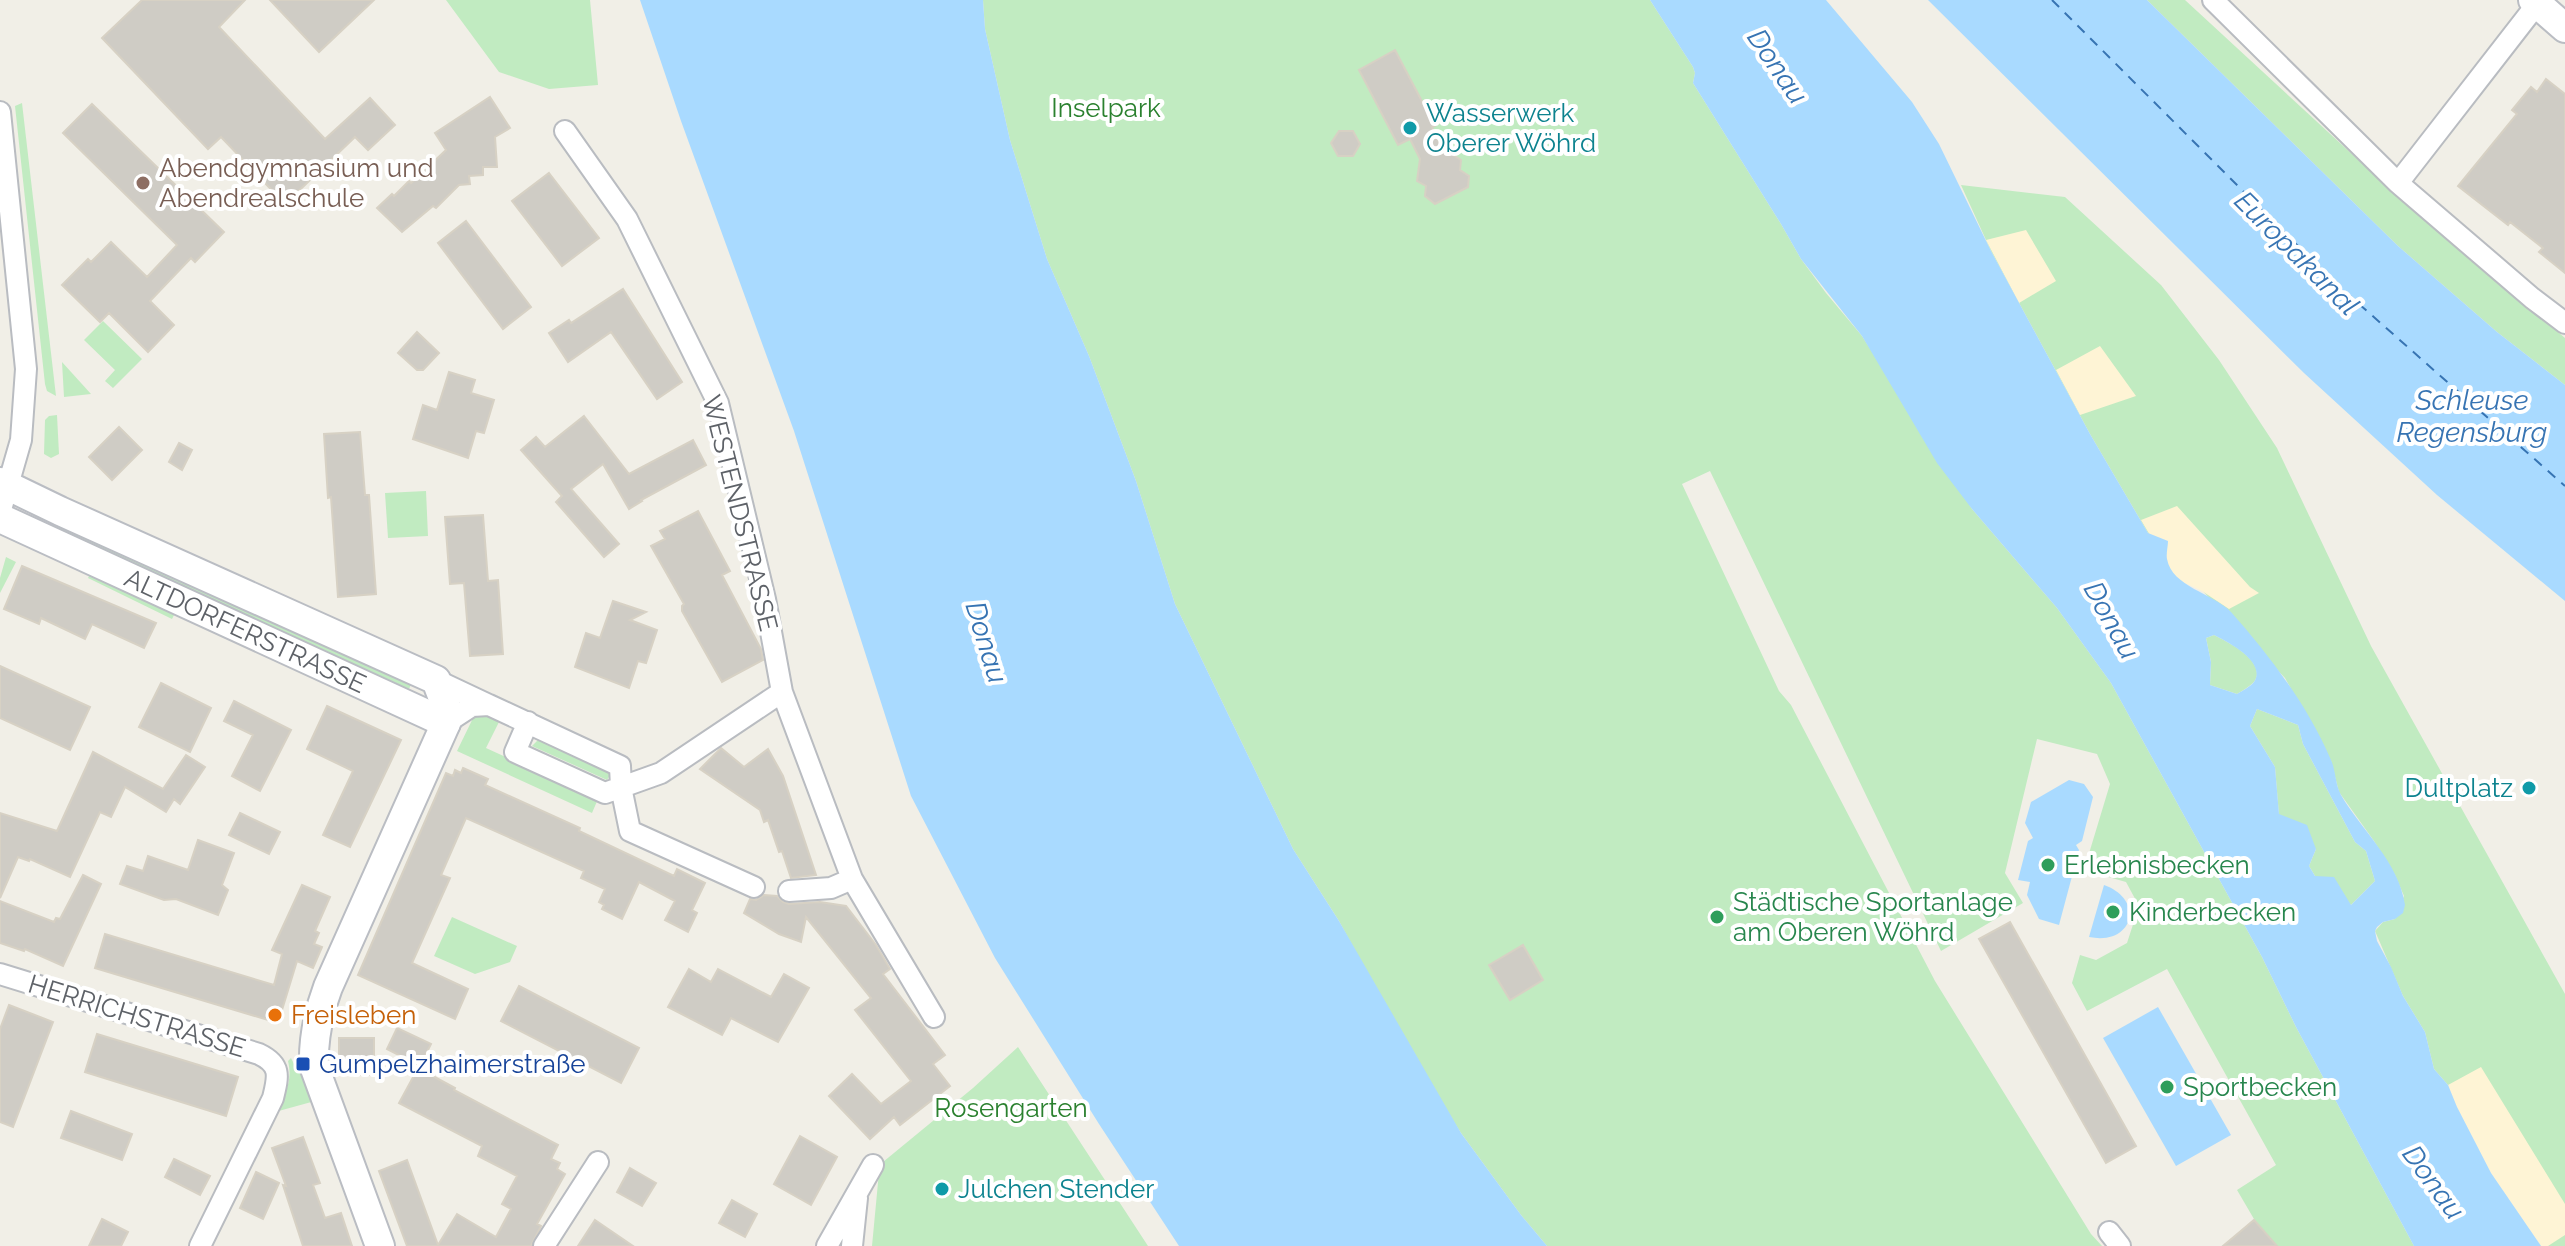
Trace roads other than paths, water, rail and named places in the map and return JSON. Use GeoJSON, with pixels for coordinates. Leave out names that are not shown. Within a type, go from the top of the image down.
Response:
{"type":"FeatureCollection","features":[{"type":"Feature","properties":{"kind":"street"},"geometry":{"type":"LineString","coordinates":[[2213,0],[2398,183],[2565,323]]}},
{"type":"Feature","properties":{"kind":"street"},"geometry":{"type":"LineString","coordinates":[[2398,183],[2535,2],[2565,28]]}},
{"type":"Feature","properties":{"kind":"street"},"geometry":{"type":"LineString","coordinates":[[0,112],[5,212],[26,369],[21,440],[2,500]]}},
{"type":"Feature","properties":{"kind":"street","name":"WESTENDSTRASSE"},"geometry":{"type":"LineString","coordinates":[[565,131],[627,219],[718,403],[765,599],[782,692],[852,879],[934,1017]]}},
{"type":"Feature","properties":{"kind":"street","name":"ALTDORFERSTRASSE"},"geometry":{"type":"LineString","coordinates":[[2,500],[436,680],[620,766],[630,831],[754,887]]}},
{"type":"Feature","properties":{"kind":"street","name":"ALTDORFERSTRASSE"},"geometry":{"type":"LineString","coordinates":[[2,500],[446,723]]}},
{"type":"Feature","properties":{"kind":"street"},"geometry":{"type":"LineString","coordinates":[[380,1246],[314,1066],[313,1046],[318,1016],[328,987],[446,723],[447,709],[436,680]]}},
{"type":"Feature","properties":{"kind":"street"},"geometry":{"type":"LineString","coordinates":[[528,722],[515,752],[605,793],[661,773],[782,692]]}},
{"type":"Feature","properties":{"kind":"street"},"geometry":{"type":"LineString","coordinates":[[446,723],[472,706],[489,705]]}},
{"type":"Feature","properties":{"kind":"street"},"geometry":{"type":"LineString","coordinates":[[789,891],[831,888],[852,879]]}},
{"type":"Feature","properties":{"kind":"street","name":"HERRICHSTRASSE"},"geometry":{"type":"LineString","coordinates":[[0,974],[259,1054],[273,1063],[277,1072],[273,1098],[200,1246]]}},
{"type":"Feature","properties":{"kind":"street"},"geometry":{"type":"LineString","coordinates":[[544,1246],[598,1162]]}},
{"type":"Feature","properties":{"kind":"street"},"geometry":{"type":"LineString","coordinates":[[827,1246],[873,1165]]}},
{"type":"Feature","properties":{"kind":"street"},"geometry":{"type":"LineString","coordinates":[[852,1246],[858,1188]]}},
{"type":"Feature","properties":{"kind":"water","name":"Donau"},"geometry":{"type":"Polygon","coordinates":[[[640,0],[983,0],[985,29],[1010,140],[1047,259],[1089,356],[1136,481],[1175,604],[1293,849],[1339,921],[1461,1133],[1547,1246],[1179,1246],[995,958],[911,796],[794,431],[640,0]]]}},
{"type":"Feature","properties":{"kind":"water","name":"Donau"},"geometry":{"type":"Polygon","coordinates":[[[1650,0],[1826,0],[1912,102],[1939,144],[1991,251],[2090,434],[2148,533],[2168,541],[2170,569],[2185,583],[2231,612],[2274,664],[2322,740],[2341,795],[2388,861],[2401,889],[2405,905],[2403,913],[2377,927],[2377,941],[2403,996],[2425,1032],[2434,1069],[2448,1085],[2491,1173],[2541,1246],[2414,1246],[2296,1027],[2262,957],[2111,683],[2057,608],[1937,463],[1862,336],[1801,259],[1693,83],[1693,67],[1650,0]],[[2214,635],[2206,638],[2211,662],[2210,685],[2237,694],[2254,682],[2257,675],[2255,667],[2244,654],[2214,635]],[[2257,709],[2250,726],[2275,767],[2279,814],[2307,825],[2316,849],[2309,866],[2315,876],[2334,877],[2351,905],[2375,881],[2366,851],[2355,842],[2303,744],[2298,725],[2257,709]]]}},
{"type":"Feature","properties":{"kind":"water","name":"Schleuse Regensburg"},"geometry":{"type":"Polygon","coordinates":[[[1928,0],[2147,0],[2398,246],[2497,332],[2565,385],[2565,601],[2437,495],[2304,373],[1928,0]]]}},
{"type":"Feature","properties":{"kind":"water","name":"Erlebnisbecken"},"geometry":{"type":"Polygon","coordinates":[[[2069,780],[2084,784],[2093,797],[2082,841],[2076,845],[2079,850],[2059,925],[2039,919],[2027,895],[2030,882],[2018,880],[2028,841],[2033,838],[2025,823],[2031,802],[2069,780]]]}},
{"type":"Feature","properties":{"kind":"water","name":"Kinderbecken"},"geometry":{"type":"Polygon","coordinates":[[[2104,885],[2126,901],[2129,920],[2116,935],[2089,937],[2104,885]]]}},
{"type":"Feature","properties":{"kind":"water","name":"Sportbecken"},"geometry":{"type":"Polygon","coordinates":[[[2158,1007],[2231,1135],[2176,1166],[2103,1038],[2158,1007]]]}},
{"type":"Feature","properties":{"kind":"place","name":"Wasserwerk Oberer Wöhrd"},"geometry":{"type":"Point","coordinates":[1410,128]}},
{"type":"Feature","properties":{"kind":"place","name":"Abendgymnasium und Abendrealschule"},"geometry":{"type":"Point","coordinates":[143,183]}},
{"type":"Feature","properties":{"kind":"place","name":"Dultplatz"},"geometry":{"type":"Point","coordinates":[2529,788]}},
{"type":"Feature","properties":{"kind":"place","name":"Erlebnisbecken"},"geometry":{"type":"Point","coordinates":[2048,865]}},
{"type":"Feature","properties":{"kind":"place","name":"Kinderbecken"},"geometry":{"type":"Point","coordinates":[2113,912]}},
{"type":"Feature","properties":{"kind":"place","name":"Städtische Sportanlage am Oberen Wöhrd"},"geometry":{"type":"Point","coordinates":[1717,917]}},
{"type":"Feature","properties":{"kind":"place","name":"Freisleben"},"geometry":{"type":"Point","coordinates":[275,1015]}},
{"type":"Feature","properties":{"kind":"place","name":"Gumpelzhaimerstraße"},"geometry":{"type":"Point","coordinates":[303,1064]}},
{"type":"Feature","properties":{"kind":"place","name":"Sportbecken"},"geometry":{"type":"Point","coordinates":[2167,1087]}},
{"type":"Feature","properties":{"kind":"place","name":"Julchen Stender"},"geometry":{"type":"Point","coordinates":[942,1189]}},
{"type":"Feature","properties":{"kind":"park label","name":"Inselpark"},"geometry":{"type":"Point","coordinates":[1106,108]}},
{"type":"Feature","properties":{"kind":"park label","name":"Rosengarten"},"geometry":{"type":"Point","coordinates":[1011,1108]}},
{"type":"Feature","properties":{"kind":"water label","name":"Europakanal"},"geometry":{"type":"Point","coordinates":[2297,253]}}]}
